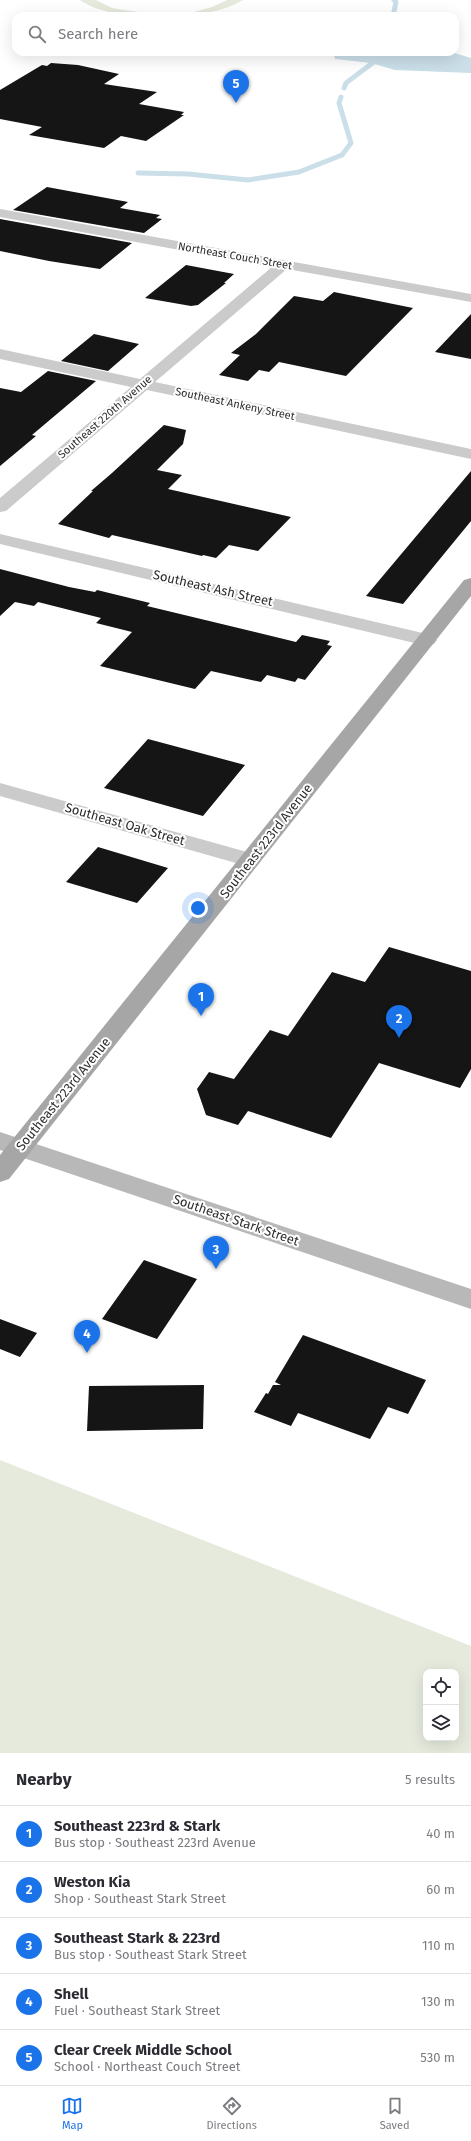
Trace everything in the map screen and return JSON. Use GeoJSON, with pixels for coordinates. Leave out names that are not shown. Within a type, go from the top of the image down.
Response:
{"type":"FeatureCollection","features":[{"type":"Feature","properties":{"kind":"main road","name":"Southeast 223rd Avenue"},"geometry":{"type":"LineString","coordinates":[[0,1173],[10,1144],[250,860],[471,584]]}},
{"type":"Feature","properties":{"kind":"main road","name":"Southeast Stark Street"},"geometry":{"type":"LineString","coordinates":[[10,1144],[471,1300]]}},
{"type":"Feature","properties":{"kind":"street","name":"Northeast Couch Street"},"geometry":{"type":"LineString","coordinates":[[0,213],[471,298]]}},
{"type":"Feature","properties":{"kind":"street","name":"Southeast 220th Avenue"},"geometry":{"type":"LineString","coordinates":[[0,507],[283,265]]}},
{"type":"Feature","properties":{"kind":"street","name":"Southeast Ankeny Street"},"geometry":{"type":"LineString","coordinates":[[0,354],[471,454]]}},
{"type":"Feature","properties":{"kind":"street","name":"Southeast Ash Street"},"geometry":{"type":"LineString","coordinates":[[0,539],[426,640]]}},
{"type":"Feature","properties":{"kind":"street","name":"Southeast Oak Street"},"geometry":{"type":"LineString","coordinates":[[0,789],[250,860]]}},
{"type":"Feature","properties":{"kind":"shaded area"},"geometry":{"type":"Polygon","coordinates":[[[80,0],[96,0],[112,8],[138,12],[111,12],[95,8],[80,0]]]}},
{"type":"Feature","properties":{"kind":"shaded area"},"geometry":{"type":"Polygon","coordinates":[[[227,0],[243,0],[228,7],[211,12],[194,12],[212,7],[227,0]]]}},
{"type":"Feature","properties":{"kind":"shaded area"},"geometry":{"type":"Polygon","coordinates":[[[0,1460],[471,1646],[471,1753],[0,1753],[0,1460]]]}},
{"type":"Feature","properties":{"kind":"water"},"geometry":{"type":"Polygon","coordinates":[[[459,54],[471,58],[471,73],[395,70],[371,63],[335,59],[334,56],[459,56],[459,54]]]}},
{"type":"Feature","properties":{"kind":"building"},"geometry":{"type":"Polygon","coordinates":[[[51,63],[78,65],[119,74],[104,84],[157,92],[139,104],[184,112],[181,115],[184,115],[146,141],[121,136],[104,148],[29,135],[42,127],[0,119],[0,90],[42,65],[47,66],[51,63]]]}},
{"type":"Feature","properties":{"kind":"building"},"geometry":{"type":"Polygon","coordinates":[[[47,187],[128,202],[120,208],[160,215],[156,218],[162,219],[144,233],[13,210],[47,187]]]}},
{"type":"Feature","properties":{"kind":"building"},"geometry":{"type":"Polygon","coordinates":[[[0,219],[132,243],[100,269],[49,261],[0,251],[0,219]]]}},
{"type":"Feature","properties":{"kind":"building"},"geometry":{"type":"Polygon","coordinates":[[[186,265],[234,274],[224,283],[226,283],[198,305],[191,306],[145,298],[186,265]]]}},
{"type":"Feature","properties":{"kind":"building"},"geometry":{"type":"Polygon","coordinates":[[[334,292],[413,308],[346,376],[279,362],[269,372],[259,370],[248,381],[219,375],[240,355],[231,353],[256,334],[294,296],[323,301],[334,292]]]}},
{"type":"Feature","properties":{"kind":"building"},"geometry":{"type":"Polygon","coordinates":[[[471,314],[471,359],[435,352],[471,314]]]}},
{"type":"Feature","properties":{"kind":"building"},"geometry":{"type":"Polygon","coordinates":[[[94,334],[139,344],[108,371],[61,361],[94,334]]]}},
{"type":"Feature","properties":{"kind":"building"},"geometry":{"type":"Polygon","coordinates":[[[48,371],[96,381],[32,435],[36,436],[0,466],[0,388],[21,392],[48,371]]]}},
{"type":"Feature","properties":{"kind":"building"},"geometry":{"type":"Polygon","coordinates":[[[164,425],[186,430],[183,444],[157,470],[182,475],[168,489],[291,517],[258,551],[229,545],[216,558],[112,535],[109,538],[58,524],[93,491],[91,491],[164,425]]]}},
{"type":"Feature","properties":{"kind":"building"},"geometry":{"type":"Polygon","coordinates":[[[471,471],[471,521],[403,604],[366,596],[471,471]]]}},
{"type":"Feature","properties":{"kind":"building"},"geometry":{"type":"Polygon","coordinates":[[[0,569],[69,587],[95,592],[97,590],[150,603],[147,606],[296,642],[302,635],[330,641],[327,645],[332,646],[305,680],[298,678],[295,682],[267,675],[261,682],[211,671],[195,689],[100,666],[132,632],[96,623],[101,618],[38,602],[34,606],[15,602],[0,616],[0,569]]]}},
{"type":"Feature","properties":{"kind":"building"},"geometry":{"type":"Polygon","coordinates":[[[148,739],[245,765],[203,816],[104,788],[148,739]]]}},
{"type":"Feature","properties":{"kind":"building"},"geometry":{"type":"Polygon","coordinates":[[[98,847],[168,868],[137,903],[66,882],[98,847]]]}},
{"type":"Feature","properties":{"kind":"building"},"geometry":{"type":"Polygon","coordinates":[[[389,947],[471,971],[471,1069],[460,1088],[379,1063],[331,1138],[248,1111],[238,1125],[206,1115],[197,1089],[209,1072],[234,1079],[270,1030],[288,1036],[332,972],[365,982],[389,947]]]}},
{"type":"Feature","properties":{"kind":"building"},"geometry":{"type":"Polygon","coordinates":[[[144,1260],[197,1279],[157,1339],[102,1319],[144,1260]]]}},
{"type":"Feature","properties":{"kind":"building"},"geometry":{"type":"Polygon","coordinates":[[[0,1319],[37,1333],[20,1357],[0,1349],[0,1319]]]}},
{"type":"Feature","properties":{"kind":"building"},"geometry":{"type":"Polygon","coordinates":[[[303,1335],[426,1380],[408,1414],[388,1407],[370,1439],[298,1413],[291,1426],[254,1412],[273,1385],[281,1385],[275,1382],[303,1335]]]}},
{"type":"Feature","properties":{"kind":"building"},"geometry":{"type":"Polygon","coordinates":[[[204,1385],[203,1429],[87,1431],[89,1386],[204,1385]]]}},
{"type":"Feature","properties":{"kind":"waterway"},"geometry":{"type":"LineString","coordinates":[[394,0],[396,2],[394,12]]}},
{"type":"Feature","properties":{"kind":"waterway"},"geometry":{"type":"LineString","coordinates":[[344,88],[346,83],[382,56]]}},
{"type":"Feature","properties":{"kind":"waterway"},"geometry":{"type":"LineString","coordinates":[[138,173],[188,174],[248,180],[299,172],[342,155],[351,143],[339,103],[341,97]]}},
{"type":"Feature","properties":{"kind":"place","name":"Clear Creek Middle School"},"geometry":{"type":"Point","coordinates":[236,103]}},
{"type":"Feature","properties":{"kind":"place","name":"Southeast 223rd & Stark"},"geometry":{"type":"Point","coordinates":[201,1016]}},
{"type":"Feature","properties":{"kind":"place","name":"Weston Kia"},"geometry":{"type":"Point","coordinates":[399,1038]}},
{"type":"Feature","properties":{"kind":"place","name":"Southeast Stark & 223rd"},"geometry":{"type":"Point","coordinates":[216,1269]}},
{"type":"Feature","properties":{"kind":"place","name":"Shell"},"geometry":{"type":"Point","coordinates":[87,1353]}}]}
